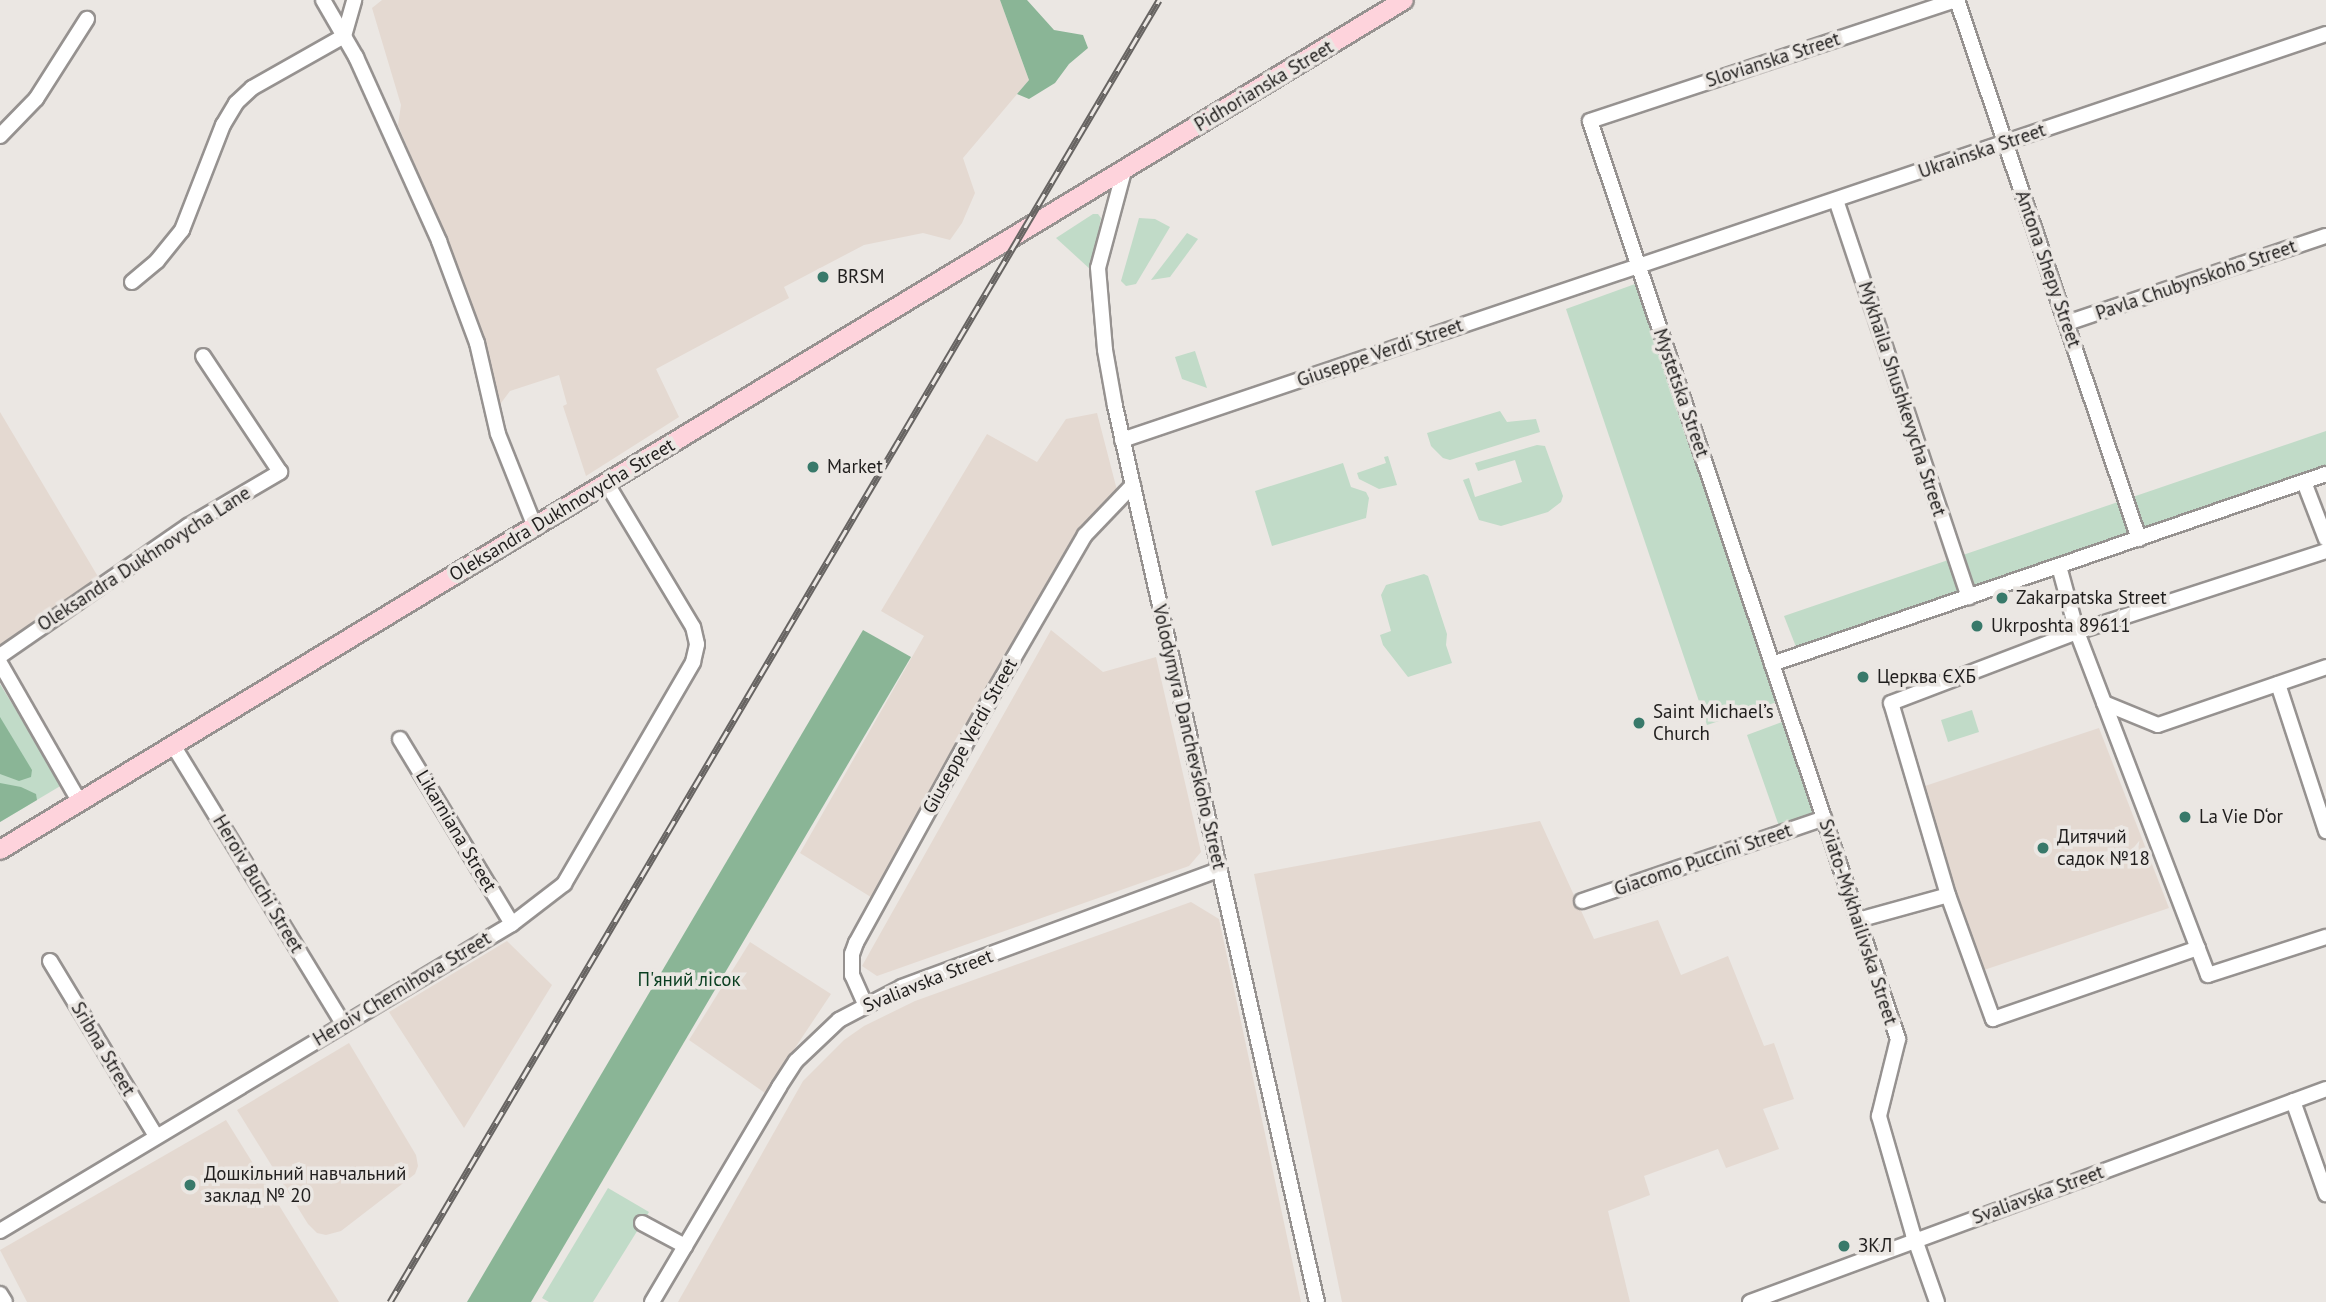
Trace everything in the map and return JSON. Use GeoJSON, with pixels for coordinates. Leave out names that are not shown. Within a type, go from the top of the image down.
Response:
{"type":"FeatureCollection","features":[{"type":"Feature","properties":{"kind":"main road","name":"Pidhorianska Street"},"geometry":{"type":"LineString","coordinates":[[1124,171],[1404,0]]}},
{"type":"Feature","properties":{"kind":"main road","name":"Oleksandra Dukhnovycha Street"},"geometry":{"type":"LineString","coordinates":[[0,850],[1124,171]]}},
{"type":"Feature","properties":{"kind":"street"},"geometry":{"type":"LineString","coordinates":[[323,0],[344,36],[393,137],[459,293],[477,343],[498,434],[536,527]]}},
{"type":"Feature","properties":{"kind":"street"},"geometry":{"type":"LineString","coordinates":[[132,282],[157,261],[181,230],[223,125],[236,103],[252,88],[344,36],[354,0]]}},
{"type":"Feature","properties":{"kind":"street","name":"Slovianska Street"},"geometry":{"type":"LineString","coordinates":[[1590,121],[1956,0]]}},
{"type":"Feature","properties":{"kind":"street","name":"Antona Shepy Street"},"geometry":{"type":"LineString","coordinates":[[1956,0],[2139,539]]}},
{"type":"Feature","properties":{"kind":"street"},"geometry":{"type":"LineString","coordinates":[[0,136],[36,99],[86,19]]}},
{"type":"Feature","properties":{"kind":"street","name":"Ukrainska Street"},"geometry":{"type":"LineString","coordinates":[[1638,266],[2326,34]]}},
{"type":"Feature","properties":{"kind":"street","name":"Mystetska Street"},"geometry":{"type":"LineString","coordinates":[[1590,121],[1772,664]]}},
{"type":"Feature","properties":{"kind":"street","name":"Volodymyra Danchevskoho Street"},"geometry":{"type":"LineString","coordinates":[[1124,171],[1098,268],[1105,349],[1122,440],[1317,1302]]}},
{"type":"Feature","properties":{"kind":"street","name":"Mykhaila Shushkevycha Street"},"geometry":{"type":"LineString","coordinates":[[1836,200],[1969,597]]}},
{"type":"Feature","properties":{"kind":"street","name":"Pavla Chubynskoho Street"},"geometry":{"type":"LineString","coordinates":[[2067,323],[2326,236]]}},
{"type":"Feature","properties":{"kind":"street","name":"Giuseppe Verdi Street"},"geometry":{"type":"LineString","coordinates":[[1122,440],[1638,266]]}},
{"type":"Feature","properties":{"kind":"street","name":"Oleksandra Dukhnovycha Lane"},"geometry":{"type":"LineString","coordinates":[[0,656],[188,526],[280,472],[203,356]]}},
{"type":"Feature","properties":{"kind":"street"},"geometry":{"type":"LineString","coordinates":[[1772,664],[2326,474]]}},
{"type":"Feature","properties":{"kind":"street","name":"Heroiv Chernihova Street"},"geometry":{"type":"LineString","coordinates":[[0,1230],[512,924],[546,900],[574,869],[621,781],[693,662],[697,644],[693,627],[606,482]]}},
{"type":"Feature","properties":{"kind":"street"},"geometry":{"type":"LineString","coordinates":[[2304,482],[2326,539]]}},
{"type":"Feature","properties":{"kind":"street","name":"Giuseppe Verdi Street"},"geometry":{"type":"LineString","coordinates":[[865,1004],[852,975],[852,954],[856,943],[991,697],[1085,535],[1133,485]]}},
{"type":"Feature","properties":{"kind":"street"},"geometry":{"type":"LineString","coordinates":[[2198,948],[1993,1019],[1948,895],[1891,703],[2077,632],[2326,551]]}},
{"type":"Feature","properties":{"kind":"street"},"geometry":{"type":"LineString","coordinates":[[2059,566],[2077,632],[2208,975],[2326,937]]}},
{"type":"Feature","properties":{"kind":"street"},"geometry":{"type":"LineString","coordinates":[[0,663],[79,801]]}},
{"type":"Feature","properties":{"kind":"street","name":"Sviato-Mykhailivska Street"},"geometry":{"type":"LineString","coordinates":[[1772,664],[1898,1040],[1879,1116],[1937,1302]]}},
{"type":"Feature","properties":{"kind":"street"},"geometry":{"type":"LineString","coordinates":[[2104,703],[2158,725],[2326,667]]}},
{"type":"Feature","properties":{"kind":"street"},"geometry":{"type":"LineString","coordinates":[[2278,684],[2326,831]]}},
{"type":"Feature","properties":{"kind":"street","name":"Likarniana Street"},"geometry":{"type":"LineString","coordinates":[[400,738],[512,924]]}},
{"type":"Feature","properties":{"kind":"street","name":"Heroiv Buchi Street"},"geometry":{"type":"LineString","coordinates":[[173,745],[342,1024]]}},
{"type":"Feature","properties":{"kind":"street","name":"Giacomo Puccini Street"},"geometry":{"type":"LineString","coordinates":[[1582,901],[1824,818]]}},
{"type":"Feature","properties":{"kind":"street","name":"Svaliavska Street"},"geometry":{"type":"LineString","coordinates":[[652,1302],[796,1061],[839,1020],[865,1004],[902,987],[1219,870]]}},
{"type":"Feature","properties":{"kind":"street"},"geometry":{"type":"LineString","coordinates":[[1858,920],[1948,895]]}},
{"type":"Feature","properties":{"kind":"street","name":"Sribna Street"},"geometry":{"type":"LineString","coordinates":[[50,961],[156,1136]]}},
{"type":"Feature","properties":{"kind":"street","name":"Svaliavska Street"},"geometry":{"type":"LineString","coordinates":[[1750,1302],[2326,1089]]}},
{"type":"Feature","properties":{"kind":"street"},"geometry":{"type":"LineString","coordinates":[[2294,1101],[2326,1194]]}},
{"type":"Feature","properties":{"kind":"street"},"geometry":{"type":"LineString","coordinates":[[642,1223],[685,1246]]}},
{"type":"Feature","properties":{"kind":"street"},"geometry":{"type":"LineString","coordinates":[[0,1294],[5,1302]]}},
{"type":"Feature","properties":{"kind":"shaded area"},"geometry":{"type":"Polygon","coordinates":[[[382,0],[1000,0],[1029,80],[963,158],[975,193],[962,223],[950,240],[923,233],[864,245],[784,287],[789,298],[656,369],[679,417],[586,476],[563,406],[567,404],[559,375],[510,391],[498,407],[484,343],[461,275],[398,125],[401,105],[372,8],[382,0]]]}},
{"type":"Feature","properties":{"kind":"shaded area"},"geometry":{"type":"Polygon","coordinates":[[[0,412],[100,580],[0,650],[0,412]]]}},
{"type":"Feature","properties":{"kind":"shaded area"},"geometry":{"type":"Polygon","coordinates":[[[1097,413],[1118,494],[1083,529],[874,899],[800,853],[924,636],[881,611],[987,434],[1037,462],[1066,419],[1097,413]]]}},
{"type":"Feature","properties":{"kind":"shaded area"},"geometry":{"type":"Polygon","coordinates":[[[1051,630],[1103,672],[1156,657],[1201,852],[1189,866],[877,976],[862,966],[1051,630]]]}},
{"type":"Feature","properties":{"kind":"shaded area","name":"Дитячий садок №18"},"geometry":{"type":"Polygon","coordinates":[[[2099,728],[2169,908],[1981,971],[1922,787],[2099,728]]]}},
{"type":"Feature","properties":{"kind":"shaded area"},"geometry":{"type":"Polygon","coordinates":[[[1540,821],[1594,939],[1658,920],[1681,975],[1728,956],[1764,1046],[1774,1043],[1794,1099],[1763,1109],[1779,1149],[1726,1168],[1718,1149],[1644,1176],[1650,1195],[1608,1211],[1630,1302],[1342,1302],[1254,874],[1540,821]]]}},
{"type":"Feature","properties":{"kind":"shaded area"},"geometry":{"type":"Polygon","coordinates":[[[1191,902],[1219,919],[1301,1302],[678,1302],[803,1081],[844,1040],[864,1026],[915,1001],[1191,902]]]}},
{"type":"Feature","properties":{"kind":"shaded area"},"geometry":{"type":"Polygon","coordinates":[[[507,941],[552,985],[464,1128],[389,1012],[507,941]]]}},
{"type":"Feature","properties":{"kind":"shaded area"},"geometry":{"type":"Polygon","coordinates":[[[750,942],[831,994],[765,1093],[689,1040],[750,942]]]}},
{"type":"Feature","properties":{"kind":"shaded area"},"geometry":{"type":"Polygon","coordinates":[[[349,1043],[416,1155],[418,1166],[415,1174],[341,1231],[326,1235],[317,1233],[308,1224],[237,1110],[349,1043]]]}},
{"type":"Feature","properties":{"kind":"shaded area","name":"Дошкільний навчальний заклад № 20"},"geometry":{"type":"Polygon","coordinates":[[[226,1120],[339,1302],[27,1302],[0,1250],[226,1120]]]}},
{"type":"Feature","properties":{"kind":"green space"},"geometry":{"type":"Polygon","coordinates":[[[1000,0],[1027,0],[1054,30],[1083,35],[1088,48],[1069,64],[1055,83],[1029,99],[1017,94],[1029,80],[1000,0]]]}},
{"type":"Feature","properties":{"kind":"green space"},"geometry":{"type":"Polygon","coordinates":[[[1093,214],[1098,214],[1101,218],[1091,270],[1056,238],[1093,214]]]}},
{"type":"Feature","properties":{"kind":"green space"},"geometry":{"type":"Polygon","coordinates":[[[1139,218],[1155,219],[1170,227],[1136,284],[1126,286],[1121,281],[1139,218]]]}},
{"type":"Feature","properties":{"kind":"green space"},"geometry":{"type":"Polygon","coordinates":[[[1187,233],[1198,239],[1170,277],[1151,280],[1187,233]]]}},
{"type":"Feature","properties":{"kind":"green space"},"geometry":{"type":"Polygon","coordinates":[[[1635,284],[1780,701],[1707,725],[1566,309],[1635,284]]]}},
{"type":"Feature","properties":{"kind":"green space"},"geometry":{"type":"Polygon","coordinates":[[[1195,351],[1207,388],[1182,379],[1175,357],[1195,351]]]}},
{"type":"Feature","properties":{"kind":"green space"},"geometry":{"type":"Polygon","coordinates":[[[1500,411],[1507,422],[1536,419],[1540,432],[1450,460],[1443,458],[1431,446],[1427,433],[1500,411]]]}},
{"type":"Feature","properties":{"kind":"green space"},"geometry":{"type":"Polygon","coordinates":[[[2326,431],[2326,470],[1798,652],[1784,616],[2326,431]]]}},
{"type":"Feature","properties":{"kind":"green space"},"geometry":{"type":"Polygon","coordinates":[[[1537,445],[1545,446],[1563,496],[1561,502],[1548,512],[1501,526],[1479,520],[1463,480],[1469,478],[1475,497],[1522,482],[1515,460],[1478,471],[1475,463],[1537,445]]]}},
{"type":"Feature","properties":{"kind":"green space"},"geometry":{"type":"Polygon","coordinates":[[[1388,456],[1397,485],[1379,489],[1359,479],[1357,473],[1386,463],[1384,457],[1388,456]]]}},
{"type":"Feature","properties":{"kind":"green space"},"geometry":{"type":"Polygon","coordinates":[[[1343,463],[1351,487],[1366,492],[1369,498],[1366,518],[1272,546],[1255,491],[1343,463]]]}},
{"type":"Feature","properties":{"kind":"green space"},"geometry":{"type":"Polygon","coordinates":[[[1424,574],[1428,576],[1447,634],[1446,645],[1452,663],[1408,677],[1383,645],[1380,635],[1391,631],[1381,595],[1386,585],[1424,574]]]}},
{"type":"Feature","properties":{"kind":"green space","name":"П'яний лісок"},"geometry":{"type":"Polygon","coordinates":[[[863,630],[911,657],[531,1302],[467,1302],[863,630]]]}},
{"type":"Feature","properties":{"kind":"green space"},"geometry":{"type":"Polygon","coordinates":[[[0,684],[62,785],[0,822],[0,684]]]}},
{"type":"Feature","properties":{"kind":"green space"},"geometry":{"type":"Polygon","coordinates":[[[1972,710],[1979,732],[1948,742],[1941,720],[1972,710]]]}},
{"type":"Feature","properties":{"kind":"green space"},"geometry":{"type":"Polygon","coordinates":[[[0,717],[32,770],[31,777],[19,781],[0,774],[0,717]]]}},
{"type":"Feature","properties":{"kind":"green space"},"geometry":{"type":"Polygon","coordinates":[[[1787,720],[1819,816],[1780,829],[1747,735],[1787,720]]]}},
{"type":"Feature","properties":{"kind":"green space"},"geometry":{"type":"Polygon","coordinates":[[[0,783],[21,787],[36,794],[37,800],[0,822],[0,783]]]}},
{"type":"Feature","properties":{"kind":"green space"},"geometry":{"type":"Polygon","coordinates":[[[608,1188],[649,1212],[593,1302],[549,1302],[542,1298],[608,1188]]]}},
{"type":"Feature","properties":{"kind":"railway"},"geometry":{"type":"LineString","coordinates":[[390,1302],[1159,0]]}},
{"type":"Feature","properties":{"kind":"place","name":"BRSM"},"geometry":{"type":"Point","coordinates":[823,277]}},
{"type":"Feature","properties":{"kind":"place","name":"Market"},"geometry":{"type":"Point","coordinates":[813,467]}},
{"type":"Feature","properties":{"kind":"place","name":"Zakarpatska Street"},"geometry":{"type":"Point","coordinates":[2002,598]}},
{"type":"Feature","properties":{"kind":"place","name":"Ukrposhta 89611"},"geometry":{"type":"Point","coordinates":[1977,626]}},
{"type":"Feature","properties":{"kind":"place","name":"Церква ЄХБ"},"geometry":{"type":"Point","coordinates":[1863,677]}},
{"type":"Feature","properties":{"kind":"place","name":"Saint Michael’s Church"},"geometry":{"type":"Point","coordinates":[1639,723]}},
{"type":"Feature","properties":{"kind":"place","name":"La Vie D‘or"},"geometry":{"type":"Point","coordinates":[2185,817]}},
{"type":"Feature","properties":{"kind":"place","name":"Дитячий садок №18"},"geometry":{"type":"Point","coordinates":[2043,848]}},
{"type":"Feature","properties":{"kind":"place","name":"Дошкільний навчальний заклад № 20"},"geometry":{"type":"Point","coordinates":[190,1185]}},
{"type":"Feature","properties":{"kind":"place","name":"ЗКЛ"},"geometry":{"type":"Point","coordinates":[1844,1246]}}]}
